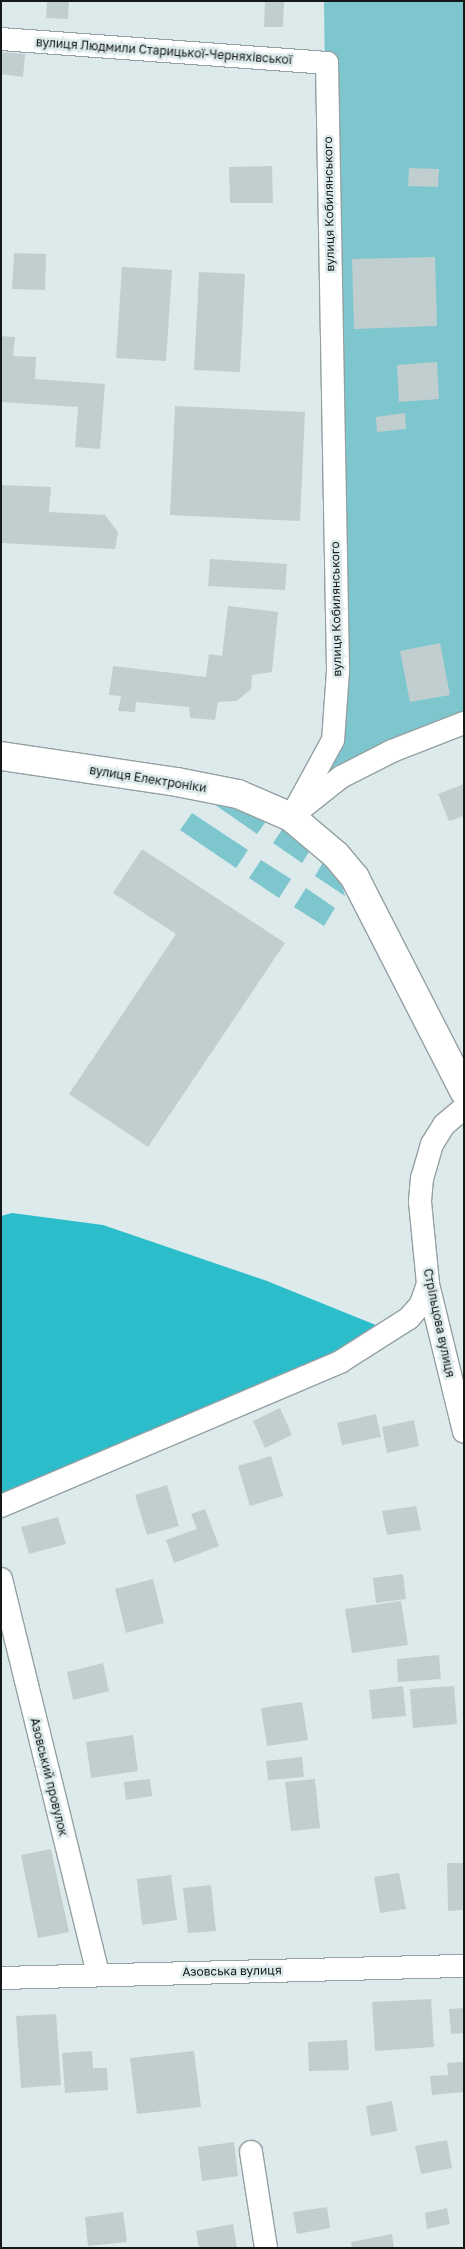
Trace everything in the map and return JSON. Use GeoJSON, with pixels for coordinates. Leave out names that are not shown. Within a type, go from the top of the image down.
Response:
{"type":"FeatureCollection","features":[{"type":"Feature","properties":{"kind":"main road","name":"вулиця Електроніки"},"geometry":{"type":"LineString","coordinates":[[1,756],[229,792],[291,816]]}},
{"type":"Feature","properties":{"kind":"main road"},"geometry":{"type":"LineString","coordinates":[[291,816],[336,855],[355,878],[464,1091]]}},
{"type":"Feature","properties":{"kind":"street","name":"вулиця Людмили Старицької-Черняхівської"},"geometry":{"type":"LineString","coordinates":[[1,39],[327,63]]}},
{"type":"Feature","properties":{"kind":"street","name":"вулиця Кобилянського"},"geometry":{"type":"LineString","coordinates":[[291,816],[332,740],[338,671],[327,63]]}},
{"type":"Feature","properties":{"kind":"street"},"geometry":{"type":"LineString","coordinates":[[291,816],[341,777],[392,751],[464,724]]}},
{"type":"Feature","properties":{"kind":"street","name":"Стрільцова вулиця"},"geometry":{"type":"LineString","coordinates":[[464,1108],[444,1125],[432,1144],[422,1178],[421,1229],[428,1284],[464,1432]]}},
{"type":"Feature","properties":{"kind":"street"},"geometry":{"type":"LineString","coordinates":[[1,1506],[340,1362],[409,1318],[421,1304],[428,1284]]}},
{"type":"Feature","properties":{"kind":"street","name":"Азовський провулок"},"geometry":{"type":"LineString","coordinates":[[1,1579],[98,1974]]}},
{"type":"Feature","properties":{"kind":"street","name":"Азовська вулиця"},"geometry":{"type":"LineString","coordinates":[[1,1978],[464,1966]]}},
{"type":"Feature","properties":{"kind":"street"},"geometry":{"type":"LineString","coordinates":[[251,2152],[266,2248]]}},
{"type":"Feature","properties":{"kind":"shaded area"},"geometry":{"type":"Polygon","coordinates":[[[324,1],[464,1],[464,723],[341,777],[318,772],[333,740],[324,1]]]}},
{"type":"Feature","properties":{"kind":"shaded area"},"geometry":{"type":"Polygon","coordinates":[[[211,802],[270,816],[257,834],[211,802]]]}},
{"type":"Feature","properties":{"kind":"shaded area"},"geometry":{"type":"Polygon","coordinates":[[[192,813],[248,850],[236,868],[180,830],[192,813]]]}},
{"type":"Feature","properties":{"kind":"shaded area"},"geometry":{"type":"Polygon","coordinates":[[[285,825],[314,844],[302,863],[273,843],[285,825]]]}},
{"type":"Feature","properties":{"kind":"shaded area"},"geometry":{"type":"Polygon","coordinates":[[[325,859],[340,877],[345,896],[315,876],[325,859]]]}},
{"type":"Feature","properties":{"kind":"shaded area"},"geometry":{"type":"Polygon","coordinates":[[[261,860],[291,879],[279,898],[249,878],[261,860]]]}},
{"type":"Feature","properties":{"kind":"shaded area"},"geometry":{"type":"Polygon","coordinates":[[[306,888],[335,908],[324,926],[294,907],[306,888]]]}},
{"type":"Feature","properties":{"kind":"shaded area"},"geometry":{"type":"Polygon","coordinates":[[[12,1213],[103,1225],[267,1281],[388,1330],[1,1503],[1,1216],[12,1213]]]}},
{"type":"Feature","properties":{"kind":"building"},"geometry":{"type":"Polygon","coordinates":[[[47,1],[69,1],[68,19],[46,18],[47,1]]]}},
{"type":"Feature","properties":{"kind":"building"},"geometry":{"type":"Polygon","coordinates":[[[265,1],[284,1],[283,27],[264,27],[265,1]]]}},
{"type":"Feature","properties":{"kind":"building"},"geometry":{"type":"Polygon","coordinates":[[[1,52],[25,54],[23,77],[1,74],[1,52]]]}},
{"type":"Feature","properties":{"kind":"building"},"geometry":{"type":"Polygon","coordinates":[[[272,166],[273,203],[230,203],[229,167],[272,166]]]}},
{"type":"Feature","properties":{"kind":"building"},"geometry":{"type":"Polygon","coordinates":[[[409,168],[439,169],[438,187],[408,186],[409,168]]]}},
{"type":"Feature","properties":{"kind":"building"},"geometry":{"type":"Polygon","coordinates":[[[14,253],[46,254],[45,290],[12,289],[14,253]]]}},
{"type":"Feature","properties":{"kind":"building"},"geometry":{"type":"Polygon","coordinates":[[[435,257],[437,326],[354,329],[352,259],[435,257]]]}},
{"type":"Feature","properties":{"kind":"building"},"geometry":{"type":"Polygon","coordinates":[[[122,267],[172,270],[166,361],[116,358],[122,267]]]}},
{"type":"Feature","properties":{"kind":"building"},"geometry":{"type":"Polygon","coordinates":[[[199,272],[245,274],[240,372],[194,370],[199,272]]]}},
{"type":"Feature","properties":{"kind":"building"},"geometry":{"type":"Polygon","coordinates":[[[1,336],[15,337],[13,356],[36,357],[35,379],[105,384],[100,449],[75,447],[78,407],[1,402],[1,336]]]}},
{"type":"Feature","properties":{"kind":"building"},"geometry":{"type":"Polygon","coordinates":[[[437,362],[439,399],[399,402],[397,365],[437,362]]]}},
{"type":"Feature","properties":{"kind":"building"},"geometry":{"type":"Polygon","coordinates":[[[175,406],[305,412],[300,521],[170,515],[175,406]]]}},
{"type":"Feature","properties":{"kind":"building"},"geometry":{"type":"Polygon","coordinates":[[[405,413],[406,429],[377,432],[376,417],[405,413]]]}},
{"type":"Feature","properties":{"kind":"building"},"geometry":{"type":"Polygon","coordinates":[[[1,485],[51,487],[49,512],[105,515],[118,532],[115,549],[1,543],[1,485]]]}},
{"type":"Feature","properties":{"kind":"building"},"geometry":{"type":"Polygon","coordinates":[[[210,559],[287,564],[285,590],[208,586],[210,559]]]}},
{"type":"Feature","properties":{"kind":"building"},"geometry":{"type":"Polygon","coordinates":[[[228,606],[278,612],[272,672],[252,675],[251,689],[237,701],[218,702],[215,720],[190,718],[189,707],[136,702],[135,712],[118,711],[121,696],[109,695],[113,666],[206,677],[209,654],[222,656],[228,606]]]}},
{"type":"Feature","properties":{"kind":"building"},"geometry":{"type":"Polygon","coordinates":[[[440,643],[450,695],[410,702],[400,651],[440,643]]]}},
{"type":"Feature","properties":{"kind":"building"},"geometry":{"type":"Polygon","coordinates":[[[464,784],[464,816],[449,821],[438,794],[464,784]]]}},
{"type":"Feature","properties":{"kind":"building"},"geometry":{"type":"Polygon","coordinates":[[[142,849],[285,943],[148,1147],[69,1094],[176,934],[113,893],[142,849]]]}},
{"type":"Feature","properties":{"kind":"building"},"geometry":{"type":"Polygon","coordinates":[[[280,1408],[292,1435],[265,1448],[253,1421],[280,1408]]]}},
{"type":"Feature","properties":{"kind":"building"},"geometry":{"type":"Polygon","coordinates":[[[376,1414],[381,1437],[342,1445],[337,1423],[376,1414]]]}},
{"type":"Feature","properties":{"kind":"building"},"geometry":{"type":"Polygon","coordinates":[[[414,1420],[419,1446],[387,1453],[382,1427],[414,1420]]]}},
{"type":"Feature","properties":{"kind":"building"},"geometry":{"type":"Polygon","coordinates":[[[271,1456],[283,1496],[250,1506],[238,1466],[271,1456]]]}},
{"type":"Feature","properties":{"kind":"building"},"geometry":{"type":"Polygon","coordinates":[[[167,1485],[179,1526],[147,1535],[135,1495],[167,1485]]]}},
{"type":"Feature","properties":{"kind":"building"},"geometry":{"type":"Polygon","coordinates":[[[416,1506],[421,1530],[387,1535],[382,1511],[416,1506]]]}},
{"type":"Feature","properties":{"kind":"building"},"geometry":{"type":"Polygon","coordinates":[[[205,1509],[219,1546],[174,1563],[166,1540],[197,1529],[191,1514],[205,1509]]]}},
{"type":"Feature","properties":{"kind":"building"},"geometry":{"type":"Polygon","coordinates":[[[58,1517],[66,1544],[29,1554],[21,1527],[58,1517]]]}},
{"type":"Feature","properties":{"kind":"building"},"geometry":{"type":"Polygon","coordinates":[[[403,1574],[406,1599],[376,1603],[373,1578],[403,1574]]]}},
{"type":"Feature","properties":{"kind":"building"},"geometry":{"type":"Polygon","coordinates":[[[153,1579],[164,1623],[126,1633],[115,1589],[153,1579]]]}},
{"type":"Feature","properties":{"kind":"building"},"geometry":{"type":"Polygon","coordinates":[[[401,1601],[408,1645],[352,1653],[345,1609],[401,1601]]]}},
{"type":"Feature","properties":{"kind":"building"},"geometry":{"type":"Polygon","coordinates":[[[439,1655],[441,1679],[398,1682],[397,1659],[439,1655]]]}},
{"type":"Feature","properties":{"kind":"building"},"geometry":{"type":"Polygon","coordinates":[[[103,1663],[109,1691],[73,1700],[67,1672],[103,1663]]]}},
{"type":"Feature","properties":{"kind":"building"},"geometry":{"type":"Polygon","coordinates":[[[403,1686],[406,1716],[372,1719],[369,1690],[403,1686]]]}},
{"type":"Feature","properties":{"kind":"building"},"geometry":{"type":"Polygon","coordinates":[[[454,1686],[457,1724],[413,1728],[410,1689],[454,1686]]]}},
{"type":"Feature","properties":{"kind":"building"},"geometry":{"type":"Polygon","coordinates":[[[302,1702],[308,1740],[267,1746],[261,1708],[302,1702]]]}},
{"type":"Feature","properties":{"kind":"building"},"geometry":{"type":"Polygon","coordinates":[[[133,1735],[138,1771],[91,1778],[86,1742],[133,1735]]]}},
{"type":"Feature","properties":{"kind":"building"},"geometry":{"type":"Polygon","coordinates":[[[302,1757],[304,1777],[268,1780],[266,1761],[302,1757]]]}},
{"type":"Feature","properties":{"kind":"building"},"geometry":{"type":"Polygon","coordinates":[[[150,1779],[152,1796],[126,1800],[124,1782],[150,1779]]]}},
{"type":"Feature","properties":{"kind":"building"},"geometry":{"type":"Polygon","coordinates":[[[315,1779],[320,1828],[291,1831],[285,1782],[315,1779]]]}},
{"type":"Feature","properties":{"kind":"building"},"geometry":{"type":"Polygon","coordinates":[[[51,1849],[69,1932],[38,1938],[21,1855],[51,1849]]]}},
{"type":"Feature","properties":{"kind":"building"},"geometry":{"type":"Polygon","coordinates":[[[447,1863],[464,1863],[464,1910],[448,1911],[447,1863]]]}},
{"type":"Feature","properties":{"kind":"building"},"geometry":{"type":"Polygon","coordinates":[[[399,1873],[406,1909],[380,1913],[374,1877],[399,1873]]]}},
{"type":"Feature","properties":{"kind":"building"},"geometry":{"type":"Polygon","coordinates":[[[171,1875],[177,1920],[142,1925],[137,1879],[171,1875]]]}},
{"type":"Feature","properties":{"kind":"building"},"geometry":{"type":"Polygon","coordinates":[[[211,1885],[216,1931],[188,1933],[183,1888],[211,1885]]]}},
{"type":"Feature","properties":{"kind":"building"},"geometry":{"type":"Polygon","coordinates":[[[431,1999],[434,2047],[375,2051],[372,2002],[431,1999]]]}},
{"type":"Feature","properties":{"kind":"building"},"geometry":{"type":"Polygon","coordinates":[[[464,2008],[464,2033],[451,2034],[449,2009],[464,2008]]]}},
{"type":"Feature","properties":{"kind":"building"},"geometry":{"type":"Polygon","coordinates":[[[56,2014],[61,2085],[21,2088],[16,2016],[56,2014]]]}},
{"type":"Feature","properties":{"kind":"building"},"geometry":{"type":"Polygon","coordinates":[[[347,2040],[349,2070],[309,2071],[308,2042],[347,2040]]]}},
{"type":"Feature","properties":{"kind":"building"},"geometry":{"type":"Polygon","coordinates":[[[92,2051],[93,2068],[107,2068],[108,2090],[65,2093],[62,2053],[92,2051]]]}},
{"type":"Feature","properties":{"kind":"building"},"geometry":{"type":"Polygon","coordinates":[[[194,2051],[201,2107],[137,2114],[130,2058],[194,2051]]]}},
{"type":"Feature","properties":{"kind":"building"},"geometry":{"type":"Polygon","coordinates":[[[464,2062],[464,2092],[432,2095],[430,2076],[448,2075],[447,2063],[464,2062]]]}},
{"type":"Feature","properties":{"kind":"building"},"geometry":{"type":"Polygon","coordinates":[[[392,2101],[397,2131],[371,2136],[366,2106],[392,2101]]]}},
{"type":"Feature","properties":{"kind":"building"},"geometry":{"type":"Polygon","coordinates":[[[447,2140],[452,2168],[421,2174],[415,2146],[447,2140]]]}},
{"type":"Feature","properties":{"kind":"building"},"geometry":{"type":"Polygon","coordinates":[[[234,2142],[238,2176],[202,2181],[198,2147],[234,2142]]]}},
{"type":"Feature","properties":{"kind":"building"},"geometry":{"type":"Polygon","coordinates":[[[327,2207],[330,2228],[297,2234],[293,2212],[327,2207]]]}},
{"type":"Feature","properties":{"kind":"building"},"geometry":{"type":"Polygon","coordinates":[[[447,2208],[450,2224],[427,2229],[425,2213],[447,2208]]]}},
{"type":"Feature","properties":{"kind":"building"},"geometry":{"type":"Polygon","coordinates":[[[123,2212],[127,2242],[88,2246],[85,2217],[123,2212]]]}},
{"type":"Feature","properties":{"kind":"building"},"geometry":{"type":"Polygon","coordinates":[[[233,2224],[237,2248],[199,2248],[196,2231],[233,2224]]]}},
{"type":"Feature","properties":{"kind":"building"},"geometry":{"type":"Polygon","coordinates":[[[392,2234],[394,2248],[352,2248],[351,2242],[392,2234]]]}}]}
